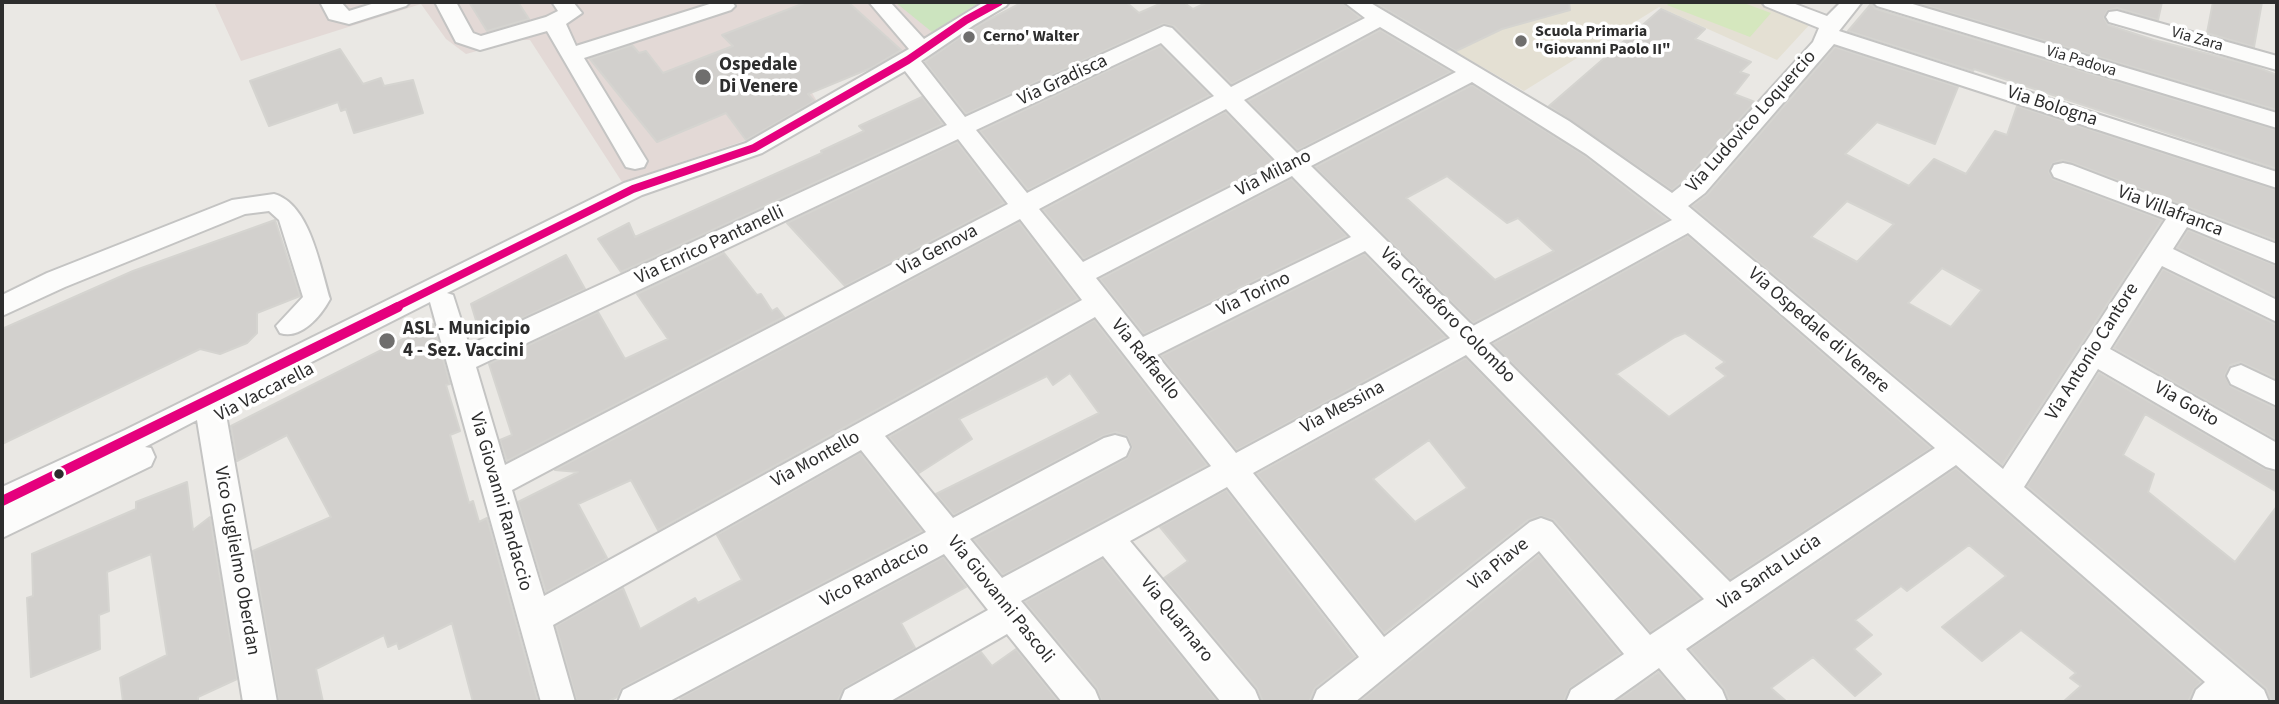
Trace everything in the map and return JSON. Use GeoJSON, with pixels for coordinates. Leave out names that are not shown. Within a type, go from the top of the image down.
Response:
{"type":"FeatureCollection","features":[{"type":"Feature","properties":{"kind":"street"},"geometry":{"type":"LineString","coordinates":[[331,2],[337,14],[349,18],[399,2]]}},
{"type":"Feature","properties":{"kind":"street"},"geometry":{"type":"LineString","coordinates":[[446,2],[464,37],[480,43],[558,12],[560,37],[573,54],[635,161]]}},
{"type":"Feature","properties":{"kind":"street","name":"Via Raffaello"},"geometry":{"type":"LineString","coordinates":[[880,2],[902,27],[915,55],[961,129],[1233,468],[1382,660]]}},
{"type":"Feature","properties":{"kind":"street","name":"Via Vaccarella"},"geometry":{"type":"LineString","coordinates":[[2,525],[754,148],[915,55],[966,20],[999,2]]}},
{"type":"Feature","properties":{"kind":"street","name":"Via Ospedale di Venere"},"geometry":{"type":"LineString","coordinates":[[1354,2],[1625,170],[1681,214],[2006,489],[2230,695]]}},
{"type":"Feature","properties":{"kind":"street","name":"Via Bologna"},"geometry":{"type":"LineString","coordinates":[[1772,2],[1829,30],[2277,180]]}},
{"type":"Feature","properties":{"kind":"street","name":"Via Ludovico Loquercio"},"geometry":{"type":"LineString","coordinates":[[1681,214],[1696,187],[1823,44],[1829,30],[1852,2]]}},
{"type":"Feature","properties":{"kind":"street","name":"Via Padova"},"geometry":{"type":"LineString","coordinates":[[1884,2],[2277,121]]}},
{"type":"Feature","properties":{"kind":"street"},"geometry":{"type":"LineString","coordinates":[[573,54],[724,6]]}},
{"type":"Feature","properties":{"kind":"street","name":"Via Zara"},"geometry":{"type":"LineString","coordinates":[[2117,16],[2277,63]]}},
{"type":"Feature","properties":{"kind":"street","name":"Via Genova"},"geometry":{"type":"LineString","coordinates":[[494,485],[1381,18]]}},
{"type":"Feature","properties":{"kind":"street","name":"Via Cristoforo Colombo"},"geometry":{"type":"LineString","coordinates":[[1164,33],[1232,98],[1728,601]]}},
{"type":"Feature","properties":{"kind":"street","name":"Via Gradisca"},"geometry":{"type":"LineString","coordinates":[[961,129],[1164,33]]}},
{"type":"Feature","properties":{"kind":"street","name":"Via Milano"},"geometry":{"type":"LineString","coordinates":[[1078,276],[1472,73]]}},
{"type":"Feature","properties":{"kind":"street","name":"Via Enrico Pantanelli"},"geometry":{"type":"LineString","coordinates":[[460,362],[961,129]]}},
{"type":"Feature","properties":{"kind":"street","name":"Via Vaccarella"},"geometry":{"type":"LineString","coordinates":[[2,502],[633,189],[754,148]]}},
{"type":"Feature","properties":{"kind":"street","name":"Via Villafranca"},"geometry":{"type":"LineString","coordinates":[[2063,171],[2277,255]]}},
{"type":"Feature","properties":{"kind":"street"},"geometry":{"type":"LineString","coordinates":[[2,306],[56,280],[241,206],[274,202],[290,216],[317,299],[289,326]]}},
{"type":"Feature","properties":{"kind":"street","name":"Via Messina"},"geometry":{"type":"LineString","coordinates":[[858,702],[1108,538],[1470,340],[1681,214]]}},
{"type":"Feature","properties":{"kind":"street","name":"Via Antonio Cantore"},"geometry":{"type":"LineString","coordinates":[[2006,489],[2181,216]]}},
{"type":"Feature","properties":{"kind":"street","name":"Via Torino"},"geometry":{"type":"LineString","coordinates":[[1138,352],[1370,238]]}},
{"type":"Feature","properties":{"kind":"street"},"geometry":{"type":"LineString","coordinates":[[2157,252],[2277,312]]}},
{"type":"Feature","properties":{"kind":"street","name":"Via Giovanni Randaccio"},"geometry":{"type":"LineString","coordinates":[[443,302],[558,702]]}},
{"type":"Feature","properties":{"kind":"street","name":"Via Montello"},"geometry":{"type":"LineString","coordinates":[[535,618],[1098,303]]}},
{"type":"Feature","properties":{"kind":"street","name":"Via Goito"},"geometry":{"type":"LineString","coordinates":[[2094,353],[2277,458]]}},
{"type":"Feature","properties":{"kind":"street"},"geometry":{"type":"LineString","coordinates":[[2241,376],[2277,395]]}},
{"type":"Feature","properties":{"kind":"street","name":"Vico Guglielmo Oberdan"},"geometry":{"type":"LineString","coordinates":[[212,420],[260,702]]}},
{"type":"Feature","properties":{"kind":"street","name":"Via Giovanni Pascoli"},"geometry":{"type":"LineString","coordinates":[[865,433],[1083,702]]}},
{"type":"Feature","properties":{"kind":"street","name":"Vico Randaccio"},"geometry":{"type":"LineString","coordinates":[[635,702],[1115,447]]}},
{"type":"Feature","properties":{"kind":"street","name":"Via Santa Lucia"},"geometry":{"type":"LineString","coordinates":[[1583,702],[1654,651],[1958,448]]}},
{"type":"Feature","properties":{"kind":"street","name":"Via Piave"},"geometry":{"type":"LineString","coordinates":[[1329,702],[1541,531],[1654,651]]}},
{"type":"Feature","properties":{"kind":"street","name":"Via Quarnaro"},"geometry":{"type":"LineString","coordinates":[[1108,538],[1243,702]]}},
{"type":"Feature","properties":{"kind":"street"},"geometry":{"type":"LineString","coordinates":[[1654,651],[1710,702]]}},
{"type":"Feature","properties":{"kind":"shaded area","name":"Ospedale Di Venere"},"geometry":{"type":"Polygon","coordinates":[[[214,2],[980,2],[932,32],[903,55],[812,93],[818,103],[747,140],[622,182],[530,40],[517,40],[466,54],[446,39],[421,4],[241,61],[214,2]]]}},
{"type":"Feature","properties":{"kind":"shaded area","name":"Scuola Primaria \"Giovanni Paolo II\""},"geometry":{"type":"Polygon","coordinates":[[[1422,2],[1758,2],[1812,22],[1777,60],[1659,7],[1524,91],[1404,22],[1422,2]]]}},
{"type":"Feature","properties":{"kind":"green space"},"geometry":{"type":"Polygon","coordinates":[[[895,2],[980,2],[932,32],[895,2]]]}},
{"type":"Feature","properties":{"kind":"green space"},"geometry":{"type":"Polygon","coordinates":[[[1670,2],[1741,2],[1771,13],[1750,37],[1667,5],[1670,2]]]}},
{"type":"Feature","properties":{"kind":"building"},"geometry":{"type":"Polygon","coordinates":[[[469,2],[518,2],[529,19],[487,31],[469,2]]]}},
{"type":"Feature","properties":{"kind":"building"},"geometry":{"type":"Polygon","coordinates":[[[807,2],[848,2],[901,50],[871,68],[808,94],[814,101],[746,140],[726,113],[657,142],[590,59],[632,45],[639,53],[646,51],[663,73],[733,46],[722,35],[807,2]]]}},
{"type":"Feature","properties":{"kind":"building"},"geometry":{"type":"Polygon","coordinates":[[[1023,2],[1126,2],[1139,13],[1164,2],[1183,2],[1193,9],[1208,2],[1342,2],[1360,18],[1232,84],[1174,26],[1163,24],[966,114],[925,62],[975,27],[1023,2]]]}},
{"type":"Feature","properties":{"kind":"building"},"geometry":{"type":"Polygon","coordinates":[[[1374,2],[1569,2],[1570,10],[1502,29],[1456,51],[1374,2]]]}},
{"type":"Feature","properties":{"kind":"building"},"geometry":{"type":"Polygon","coordinates":[[[1914,2],[2162,2],[2158,20],[2117,8],[2107,11],[2104,18],[2108,25],[2251,65],[2277,75],[2277,110],[1914,2]]]}},
{"type":"Feature","properties":{"kind":"building"},"geometry":{"type":"Polygon","coordinates":[[[2213,2],[2262,2],[2254,47],[2207,33],[2213,2]]]}},
{"type":"Feature","properties":{"kind":"building"},"geometry":{"type":"Polygon","coordinates":[[[1871,4],[1876,9],[2277,130],[2277,169],[1974,69],[1973,71],[1848,31],[1871,4]]]}},
{"type":"Feature","properties":{"kind":"building"},"geometry":{"type":"Polygon","coordinates":[[[1661,9],[1705,29],[1695,39],[1751,62],[1740,72],[1749,75],[1734,94],[1755,102],[1672,190],[1549,106],[1661,9]]]}},
{"type":"Feature","properties":{"kind":"building"},"geometry":{"type":"Polygon","coordinates":[[[1380,30],[1451,72],[1298,150],[1248,101],[1380,30]]]}},
{"type":"Feature","properties":{"kind":"building"},"geometry":{"type":"Polygon","coordinates":[[[1160,46],[1210,95],[1028,190],[980,131],[1160,46]]]}},
{"type":"Feature","properties":{"kind":"building"},"geometry":{"type":"Polygon","coordinates":[[[1835,47],[1958,87],[1935,144],[1877,122],[1845,154],[1909,186],[1934,159],[1966,174],[1995,131],[2007,135],[2017,106],[2277,190],[2277,241],[2073,163],[2062,160],[2052,164],[2049,172],[2053,179],[2162,220],[2002,465],[1692,206],[1707,195],[1835,47]],[[1847,201],[1811,237],[1857,262],[1894,224],[1847,201]],[[1942,268],[1908,303],[1951,327],[1982,290],[1942,268]]]}},
{"type":"Feature","properties":{"kind":"building"},"geometry":{"type":"Polygon","coordinates":[[[340,49],[363,84],[381,78],[384,86],[413,80],[423,113],[354,133],[346,109],[341,111],[338,102],[269,126],[250,81],[340,49]]]}},
{"type":"Feature","properties":{"kind":"building"},"geometry":{"type":"Polygon","coordinates":[[[1472,85],[1585,156],[1667,220],[1473,323],[1315,167],[1472,85]],[[1447,176],[1406,198],[1495,280],[1554,251],[1518,218],[1507,223],[1447,176]]]}},
{"type":"Feature","properties":{"kind":"building"},"geometry":{"type":"Polygon","coordinates":[[[922,97],[943,124],[621,272],[598,239],[629,223],[635,237],[822,153],[821,151],[864,131],[859,126],[922,97]]]}},
{"type":"Feature","properties":{"kind":"building"},"geometry":{"type":"Polygon","coordinates":[[[1225,112],[1274,162],[1084,259],[1043,210],[1225,112]]]}},
{"type":"Feature","properties":{"kind":"building"},"geometry":{"type":"Polygon","coordinates":[[[957,142],[1004,203],[845,286],[787,223],[957,142]]]}},
{"type":"Feature","properties":{"kind":"building"},"geometry":{"type":"Polygon","coordinates":[[[1291,179],[1347,236],[1144,334],[1100,279],[1291,179]]]}},
{"type":"Feature","properties":{"kind":"building"},"geometry":{"type":"Polygon","coordinates":[[[275,220],[300,296],[257,313],[257,333],[247,343],[220,354],[200,349],[2,444],[2,329],[133,271],[275,220]]]}},
{"type":"Feature","properties":{"kind":"building"},"geometry":{"type":"Polygon","coordinates":[[[1019,222],[1078,299],[658,530],[631,480],[578,504],[607,558],[546,592],[518,502],[578,472],[555,470],[1019,222]]]}},
{"type":"Feature","properties":{"kind":"building"},"geometry":{"type":"Polygon","coordinates":[[[2188,230],[2277,266],[2277,297],[2177,248],[2188,230]]]}},
{"type":"Feature","properties":{"kind":"building"},"geometry":{"type":"Polygon","coordinates":[[[1688,236],[1931,448],[1730,579],[1493,344],[1688,236]],[[1685,333],[1616,374],[1669,417],[1726,376],[1716,368],[1725,362],[1685,333]]]}},
{"type":"Feature","properties":{"kind":"building"},"geometry":{"type":"Polygon","coordinates":[[[724,253],[757,295],[761,294],[772,311],[777,308],[784,317],[507,461],[500,440],[512,435],[489,364],[598,312],[625,359],[668,339],[637,294],[724,253]]]}},
{"type":"Feature","properties":{"kind":"building"},"geometry":{"type":"Polygon","coordinates":[[[1364,254],[1446,337],[1237,450],[1161,356],[1364,254]]]}},
{"type":"Feature","properties":{"kind":"building"},"geometry":{"type":"Polygon","coordinates":[[[566,255],[585,289],[481,337],[471,304],[566,255]]]}},
{"type":"Feature","properties":{"kind":"building"},"geometry":{"type":"Polygon","coordinates":[[[2163,269],[2277,325],[2277,379],[2240,362],[2230,365],[2225,375],[2230,386],[2277,409],[2277,440],[2114,348],[2163,269]]]}},
{"type":"Feature","properties":{"kind":"building"},"geometry":{"type":"Polygon","coordinates":[[[1094,320],[1207,465],[1003,575],[974,540],[1127,458],[1132,448],[1128,437],[1116,432],[1103,436],[954,515],[936,494],[1099,413],[1070,373],[1053,385],[1047,376],[959,419],[972,439],[919,473],[889,437],[1094,320]]]}},
{"type":"Feature","properties":{"kind":"building"},"geometry":{"type":"Polygon","coordinates":[[[433,324],[450,384],[446,385],[460,431],[450,435],[469,503],[473,501],[479,522],[487,518],[538,702],[473,702],[452,623],[399,649],[397,643],[388,647],[384,635],[316,669],[323,702],[279,702],[253,551],[331,517],[287,435],[237,461],[231,426],[433,324]]]}},
{"type":"Feature","properties":{"kind":"building"},"geometry":{"type":"Polygon","coordinates":[[[1466,358],[1700,599],[1650,632],[1554,520],[1540,516],[1528,520],[1384,633],[1257,474],[1466,358]],[[1429,440],[1373,479],[1415,522],[1467,488],[1429,440]]]}},
{"type":"Feature","properties":{"kind":"building"},"geometry":{"type":"Polygon","coordinates":[[[2099,373],[2265,469],[2277,472],[2277,492],[2145,414],[2123,455],[2154,474],[2148,492],[2235,562],[2277,506],[2277,702],[2272,702],[2266,688],[2027,486],[2099,373]]]}},
{"type":"Feature","properties":{"kind":"building"},"geometry":{"type":"Polygon","coordinates":[[[860,453],[922,531],[622,688],[617,697],[607,702],[577,702],[556,626],[623,588],[640,629],[695,598],[698,603],[742,580],[717,535],[860,453]]]}},
{"type":"Feature","properties":{"kind":"building"},"geometry":{"type":"Polygon","coordinates":[[[1956,468],[2201,682],[2188,702],[2063,702],[2081,686],[2070,678],[2076,673],[2021,630],[1982,661],[1942,627],[2006,576],[1969,545],[1907,591],[1901,586],[1855,620],[1872,635],[1854,649],[1881,674],[1855,696],[1813,657],[1771,688],[1787,702],[1730,702],[1724,688],[1690,649],[1956,468]]]}},
{"type":"Feature","properties":{"kind":"building"},"geometry":{"type":"Polygon","coordinates":[[[187,482],[193,530],[210,517],[237,679],[198,697],[198,702],[123,702],[120,678],[167,655],[151,554],[107,572],[109,611],[99,615],[100,649],[31,677],[27,598],[33,596],[32,554],[136,509],[136,502],[187,482]]]}},
{"type":"Feature","properties":{"kind":"building"},"geometry":{"type":"Polygon","coordinates":[[[1226,490],[1355,657],[1315,688],[1309,702],[1263,702],[1257,688],[1164,578],[1188,561],[1160,527],[1226,490]]]}},
{"type":"Feature","properties":{"kind":"building"},"geometry":{"type":"Polygon","coordinates":[[[1539,555],[1620,653],[1570,688],[1563,702],[1359,702],[1539,555]]]}},
{"type":"Feature","properties":{"kind":"building"},"geometry":{"type":"Polygon","coordinates":[[[943,557],[966,587],[901,623],[915,648],[844,688],[837,702],[682,702],[680,698],[943,557]]]}},
{"type":"Feature","properties":{"kind":"building"},"geometry":{"type":"Polygon","coordinates":[[[1102,559],[1218,702],[1102,702],[1097,688],[1025,602],[1102,559]]]}},
{"type":"Feature","properties":{"kind":"building"},"geometry":{"type":"Polygon","coordinates":[[[1016,649],[1059,702],[894,702],[981,652],[992,666],[1016,649]]]}},
{"type":"Feature","properties":{"kind":"building"},"geometry":{"type":"Polygon","coordinates":[[[1659,672],[1685,702],[1615,702],[1659,672]]]}},
{"type":"Feature","properties":{"kind":"transit line"},"geometry":{"type":"LineString","coordinates":[[2,501],[135,438],[633,189],[754,148],[908,60],[966,20],[999,2]]}},
{"type":"Feature","properties":{"kind":"place","name":"Cerno' Walter"},"geometry":{"type":"Point","coordinates":[969,37]}},
{"type":"Feature","properties":{"kind":"place","name":"Scuola Primaria \"Giovanni Paolo II\""},"geometry":{"type":"Point","coordinates":[1521,41]}},
{"type":"Feature","properties":{"kind":"place","name":"Ospedale Di Venere"},"geometry":{"type":"Point","coordinates":[703,77]}},
{"type":"Feature","properties":{"kind":"place","name":"ASL - Municipio 4 - Sez. Vaccini"},"geometry":{"type":"Point","coordinates":[387,341]}}]}
